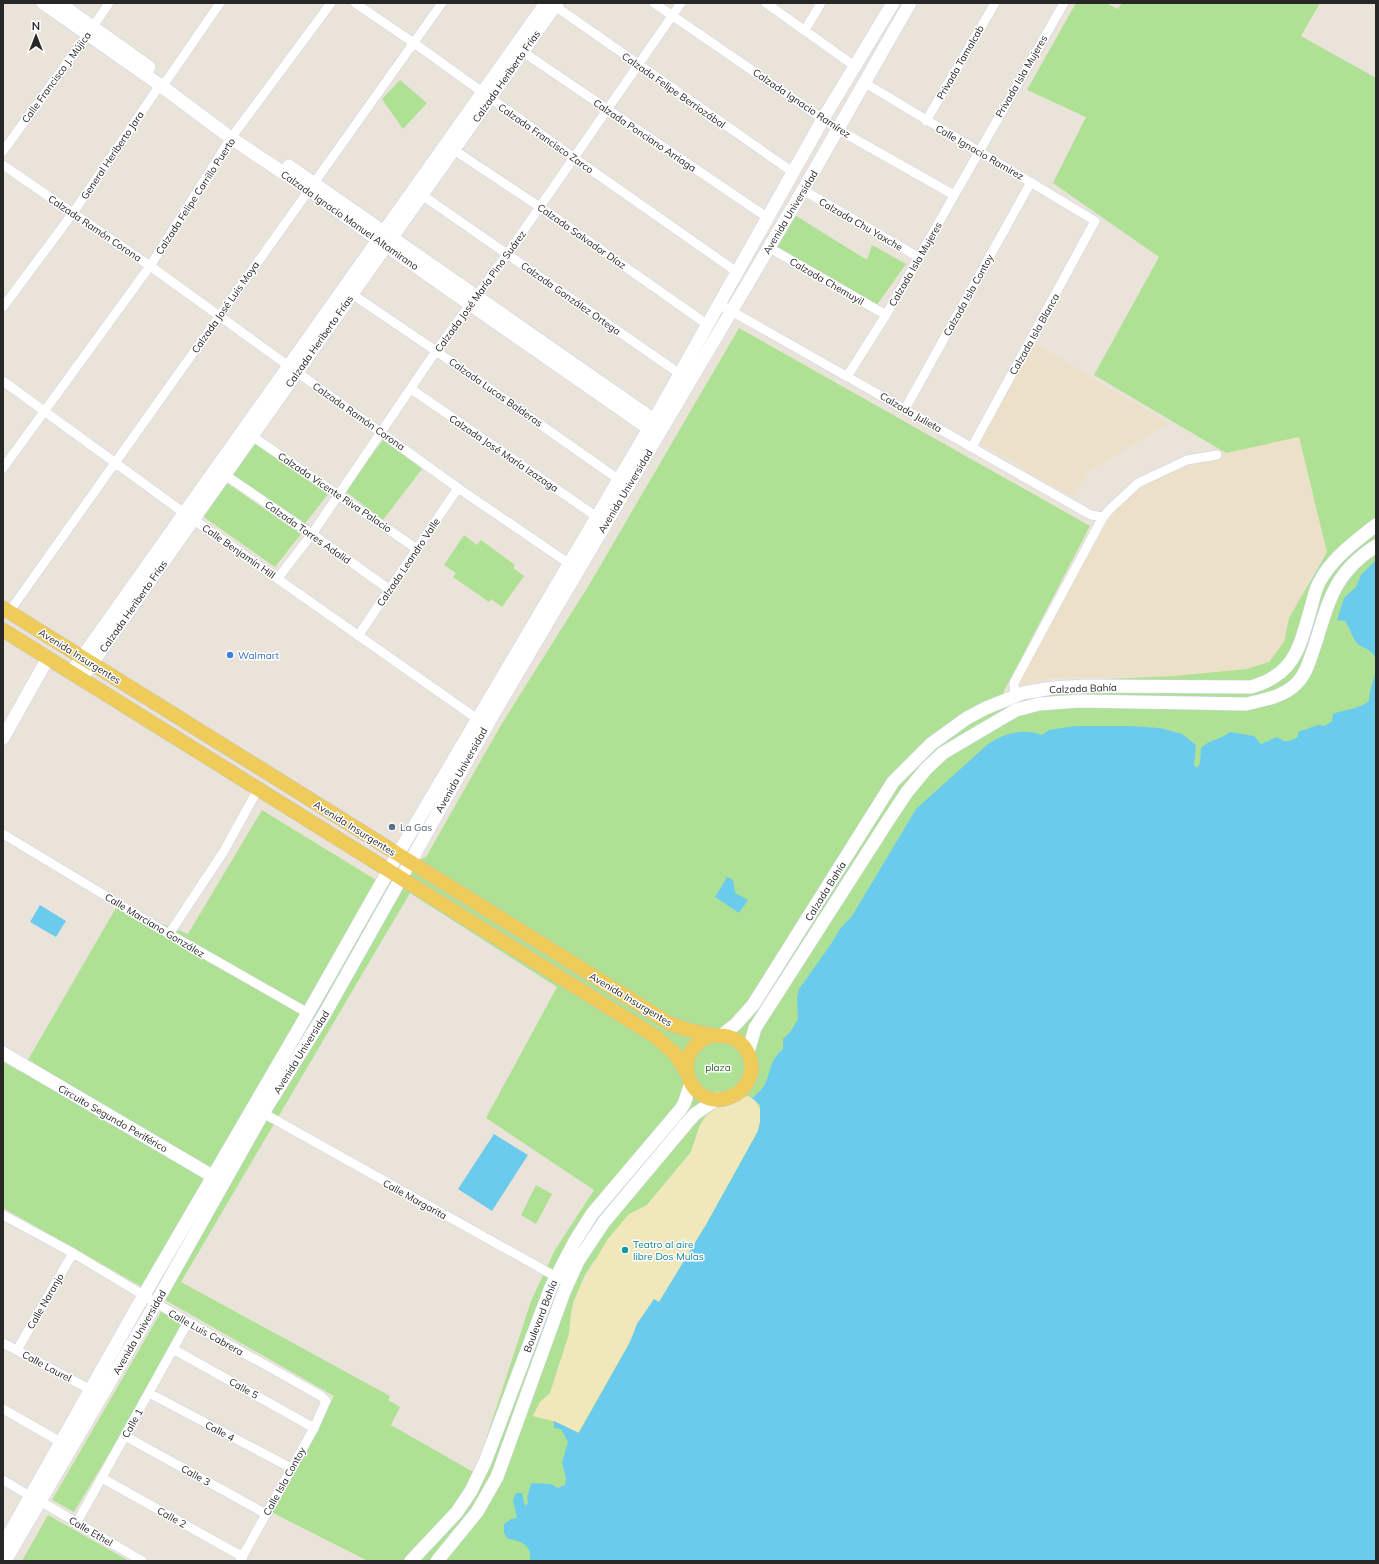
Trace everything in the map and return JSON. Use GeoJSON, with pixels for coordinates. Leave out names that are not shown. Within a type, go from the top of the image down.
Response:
{"type":"FeatureCollection","features":[{"type":"Feature","properties":{"kind":"main road","name":"Calzada Ignacio Manuel Altamirano"},"geometry":{"type":"LineString","coordinates":[[43,3],[91,30]]}},
{"type":"Feature","properties":{"kind":"main road","name":"Calzada Ignacio Manuel Altamirano"},"geometry":{"type":"LineString","coordinates":[[59,3],[91,30],[234,135],[312,186],[656,427]]}},
{"type":"Feature","properties":{"kind":"main road","name":"Avenida Universidad"},"geometry":{"type":"LineString","coordinates":[[5,1561],[18,1529],[66,1445],[156,1303],[218,1179],[308,1013],[388,871],[476,718],[574,567],[597,517],[618,478],[656,427],[680,374],[719,304],[823,119],[893,3]]}},
{"type":"Feature","properties":{"kind":"main road","name":"Avenida Universidad"},"geometry":{"type":"LineString","coordinates":[[66,1445],[91,1390],[144,1295],[218,1179],[263,1113],[324,1015],[494,713],[574,567],[656,427],[732,311],[768,247],[839,130],[910,3]]}},
{"type":"Feature","properties":{"kind":"main road","name":"Calzada Heriberto Frías"},"geometry":{"type":"LineString","coordinates":[[189,516],[225,475],[252,436],[293,369],[352,294],[385,238],[422,194],[454,150],[486,95],[523,52],[553,4]]}},
{"type":"Feature","properties":{"kind":"main road","name":"Calzada Heriberto Frías"},"geometry":{"type":"LineString","coordinates":[[76,676],[486,95],[553,4]]}},
{"type":"Feature","properties":{"kind":"main road","name":"Calzada Bahía"},"geometry":{"type":"LineString","coordinates":[[717,1035],[736,1024],[753,1005],[894,782],[931,744],[947,731],[986,708],[1015,696],[1052,688],[1079,686],[1251,687],[1266,682],[1279,674],[1296,656],[1319,582],[1328,567],[1351,544],[1376,525]]}},
{"type":"Feature","properties":{"kind":"main road","name":"Calzada Bahía"},"geometry":{"type":"LineString","coordinates":[[748,1052],[755,1028],[893,814],[926,769],[943,753],[1016,710],[1039,704],[1079,702],[1246,704],[1282,694],[1296,684],[1307,668],[1334,588],[1350,566],[1376,546]]}},
{"type":"Feature","properties":{"kind":"main road","name":"Avenida Insurgentes"},"geometry":{"type":"LineString","coordinates":[[6,610],[667,1022],[679,1028],[717,1035]]}},
{"type":"Feature","properties":{"kind":"main road","name":"Avenida Insurgentes"},"geometry":{"type":"LineString","coordinates":[[3,630],[656,1037],[675,1054],[689,1078]]}},
{"type":"Feature","properties":{"kind":"main road"},"geometry":{"type":"LineString","coordinates":[[3,738],[48,658]]}},
{"type":"Feature","properties":{"kind":"main road"},"geometry":{"type":"LineString","coordinates":[[1155,687],[1157,704]]}},
{"type":"Feature","properties":{"kind":"main road"},"geometry":{"type":"LineString","coordinates":[[519,952],[531,938]]}},
{"type":"Feature","properties":{"kind":"main road"},"geometry":{"type":"LineString","coordinates":[[717,1035],[737,1040],[748,1052],[751,1061],[751,1071],[746,1084],[736,1095],[717,1099],[702,1094],[689,1078],[688,1058],[695,1045],[703,1039],[717,1035]]}},
{"type":"Feature","properties":{"kind":"main road","name":"Circuito Segundo Periférico"},"geometry":{"type":"LineString","coordinates":[[3,1054],[218,1179]]}},
{"type":"Feature","properties":{"kind":"main road","name":"Boulevard Bahía"},"geometry":{"type":"LineString","coordinates":[[411,1561],[457,1512],[471,1491],[485,1462],[555,1277],[592,1214],[680,1110],[684,1104],[689,1078]]}},
{"type":"Feature","properties":{"kind":"main road","name":"Boulevard Bahía"},"geometry":{"type":"LineString","coordinates":[[437,1561],[477,1512],[497,1477],[578,1261],[604,1222],[686,1124],[699,1111],[717,1099]]}},
{"type":"Feature","properties":{"kind":"main road","name":"Avenida Universidad"},"geometry":{"type":"LineString","coordinates":[[3,1544],[18,1529]]}},
{"type":"Feature","properties":{"kind":"street","name":"Calle Francisco J. Mújica"},"geometry":{"type":"LineString","coordinates":[[3,151],[109,3]]}},
{"type":"Feature","properties":{"kind":"street","name":"General Heriberto Jara"},"geometry":{"type":"LineString","coordinates":[[3,307],[73,213],[163,82],[220,3]]}},
{"type":"Feature","properties":{"kind":"street","name":"Calzada Felipe Carrillo Puerto"},"geometry":{"type":"LineString","coordinates":[[3,468],[150,266],[234,135],[331,3]]}},
{"type":"Feature","properties":{"kind":"street","name":"Calzada Francisco Zarco"},"geometry":{"type":"LineString","coordinates":[[355,3],[414,43],[574,158],[737,272]]}},
{"type":"Feature","properties":{"kind":"street","name":"Calzada José Luis Moya"},"geometry":{"type":"LineString","coordinates":[[6,610],[117,463],[218,316],[442,3]]}},
{"type":"Feature","properties":{"kind":"street","name":"Calzada Ignacio Ramírez"},"geometry":{"type":"LineString","coordinates":[[654,3],[839,130],[954,195]]}},
{"type":"Feature","properties":{"kind":"street","name":"Calzada José María Pino Suárez"},"geometry":{"type":"LineString","coordinates":[[278,578],[312,534],[436,351],[508,253],[609,110],[681,3]]}},
{"type":"Feature","properties":{"kind":"street"},"geometry":{"type":"LineString","coordinates":[[766,3],[856,66]]}},
{"type":"Feature","properties":{"kind":"street"},"geometry":{"type":"LineString","coordinates":[[805,30],[821,3]]}},
{"type":"Feature","properties":{"kind":"street","name":"Privada Tamalcab"},"geometry":{"type":"LineString","coordinates":[[926,121],[995,3]]}},
{"type":"Feature","properties":{"kind":"street","name":"Privada Isla Mujeres"},"geometry":{"type":"LineString","coordinates":[[979,150],[1064,3]]}},
{"type":"Feature","properties":{"kind":"street","name":"Calzada Felipe Berriozábal"},"geometry":{"type":"LineString","coordinates":[[553,4],[794,173]]}},
{"type":"Feature","properties":{"kind":"street","name":"Calzada Ponciano Arriaga"},"geometry":{"type":"LineString","coordinates":[[523,52],[768,218]]}},
{"type":"Feature","properties":{"kind":"street","name":"Calle Ignacio Ramirez"},"geometry":{"type":"LineString","coordinates":[[865,83],[926,121],[979,150],[1095,221]]}},
{"type":"Feature","properties":{"kind":"street","name":"Calzada Salvador Díaz"},"geometry":{"type":"LineString","coordinates":[[454,150],[540,207],[708,325]]}},
{"type":"Feature","properties":{"kind":"street","name":"Calzada Isla Mujeres"},"geometry":{"type":"LineString","coordinates":[[848,376],[886,315],[979,150]]}},
{"type":"Feature","properties":{"kind":"street","name":"Calzada Ramón Corona"},"geometry":{"type":"LineString","coordinates":[[3,165],[150,266],[218,316],[382,431],[458,488],[574,567]]}},
{"type":"Feature","properties":{"kind":"street","name":"Calzada Isla Contoy"},"geometry":{"type":"LineString","coordinates":[[905,409],[1032,182]]}},
{"type":"Feature","properties":{"kind":"street","name":"Calzada Chu Yaxche"},"geometry":{"type":"LineString","coordinates":[[803,190],[918,257]]}},
{"type":"Feature","properties":{"kind":"street","name":"Calzada González Ortega"},"geometry":{"type":"LineString","coordinates":[[422,194],[680,374]]}},
{"type":"Feature","properties":{"kind":"street","name":"Calzada Isla Blanca"},"geometry":{"type":"LineString","coordinates":[[972,447],[1095,221]]}},
{"type":"Feature","properties":{"kind":"street","name":"Calzada Chemuyil"},"geometry":{"type":"LineString","coordinates":[[768,247],[886,315]]}},
{"type":"Feature","properties":{"kind":"street","name":"Calzada Lucas Balderas"},"geometry":{"type":"LineString","coordinates":[[352,294],[618,478]]}},
{"type":"Feature","properties":{"kind":"street","name":"Calzada Julieta"},"geometry":{"type":"LineString","coordinates":[[719,304],[1091,515],[1103,517]]}},
{"type":"Feature","properties":{"kind":"street","name":"Calle Benjamín Hill"},"geometry":{"type":"LineString","coordinates":[[3,381],[189,516],[476,718]]}},
{"type":"Feature","properties":{"kind":"street","name":"Calzada José María Izazaga"},"geometry":{"type":"LineString","coordinates":[[411,389],[597,517]]}},
{"type":"Feature","properties":{"kind":"street","name":"Calzada Vicente Riva Palacio"},"geometry":{"type":"LineString","coordinates":[[252,436],[339,494],[417,549]]}},
{"type":"Feature","properties":{"kind":"street"},"geometry":{"type":"LineString","coordinates":[[1015,696],[1014,683],[1103,517],[1138,483],[1186,460],[1217,455]]}},
{"type":"Feature","properties":{"kind":"street","name":"Calzada Torres Adalid"},"geometry":{"type":"LineString","coordinates":[[225,475],[312,534],[390,590]]}},
{"type":"Feature","properties":{"kind":"street","name":"Calzada Leandro Valle"},"geometry":{"type":"LineString","coordinates":[[358,636],[458,488]]}},
{"type":"Feature","properties":{"kind":"street"},"geometry":{"type":"LineString","coordinates":[[169,934],[224,851],[258,789]]}},
{"type":"Feature","properties":{"kind":"street","name":"Calle Marciano González"},"geometry":{"type":"LineString","coordinates":[[3,834],[169,934],[308,1013]]}},
{"type":"Feature","properties":{"kind":"street","name":"Calle Margarita"},"geometry":{"type":"LineString","coordinates":[[263,1113],[555,1277],[569,1282]]}},
{"type":"Feature","properties":{"kind":"street","name":"Calle Luis Cabrera"},"geometry":{"type":"LineString","coordinates":[[3,1214],[73,1253],[188,1322],[321,1396],[326,1401]]}},
{"type":"Feature","properties":{"kind":"street","name":"Calle Naranjo"},"geometry":{"type":"LineString","coordinates":[[17,1350],[73,1253]]}},
{"type":"Feature","properties":{"kind":"street","name":"Calle 1"},"geometry":{"type":"LineString","coordinates":[[76,1524],[188,1322]]}},
{"type":"Feature","properties":{"kind":"street","name":"Calle Laurel"},"geometry":{"type":"LineString","coordinates":[[3,1342],[91,1390]]}},
{"type":"Feature","properties":{"kind":"street","name":"Calle 5"},"geometry":{"type":"LineString","coordinates":[[173,1349],[314,1428]]}},
{"type":"Feature","properties":{"kind":"street","name":"Calle 4"},"geometry":{"type":"LineString","coordinates":[[149,1393],[292,1468]]}},
{"type":"Feature","properties":{"kind":"street","name":"Calle Isla Contoy"},"geometry":{"type":"LineString","coordinates":[[242,1559],[314,1428],[326,1401]]}},
{"type":"Feature","properties":{"kind":"street"},"geometry":{"type":"LineString","coordinates":[[3,1409],[66,1445]]}},
{"type":"Feature","properties":{"kind":"street","name":"Calle 3"},"geometry":{"type":"LineString","coordinates":[[125,1436],[266,1514]]}},
{"type":"Feature","properties":{"kind":"street","name":"Calle 2"},"geometry":{"type":"LineString","coordinates":[[102,1478],[242,1559]]}},
{"type":"Feature","properties":{"kind":"street","name":"Calle Ethel"},"geometry":{"type":"LineString","coordinates":[[3,1480],[76,1524],[142,1561]]}},
{"type":"Feature","properties":{"kind":"shaded area"},"geometry":{"type":"Polygon","coordinates":[[[1034,343],[1168,423],[1087,473],[1073,497],[980,443],[1034,343]]]}},
{"type":"Feature","properties":{"kind":"shaded area"},"geometry":{"type":"Polygon","coordinates":[[[1299,436],[1327,552],[1306,584],[1287,646],[1267,667],[1181,677],[1052,678],[1020,685],[1018,682],[1101,533],[1114,513],[1136,487],[1187,462],[1299,436]]]}},
{"type":"Feature","properties":{"kind":"green space","name":"plaza"},"geometry":{"type":"Polygon","coordinates":[[[1076,3],[1106,3],[1118,9],[1122,3],[1320,3],[1301,36],[1376,78],[1376,1561],[368,1561],[271,1512],[334,1396],[3,1208],[3,1062],[21,1072],[117,906],[188,934],[262,810],[376,880],[426,857],[501,725],[589,585],[739,328],[1090,526],[1001,697],[1062,681],[1174,676],[1247,669],[1269,662],[1284,642],[1289,618],[1327,552],[1299,437],[1226,453],[1094,375],[1159,257],[1053,183],[1086,117],[1027,90],[1076,3]],[[410,893],[181,1282],[390,1396],[388,1400],[400,1407],[391,1425],[475,1473],[531,1301],[555,1250],[594,1190],[486,1118],[557,987],[410,893]],[[748,1096],[714,1110],[706,1116],[700,1125],[691,1152],[647,1205],[594,1261],[585,1275],[573,1303],[569,1334],[550,1394],[540,1402],[533,1416],[554,1421],[757,1101],[748,1096]]]}},
{"type":"Feature","properties":{"kind":"green space"},"geometry":{"type":"Polygon","coordinates":[[[400,80],[427,103],[403,129],[382,99],[400,80]]]}},
{"type":"Feature","properties":{"kind":"green space"},"geometry":{"type":"Polygon","coordinates":[[[793,214],[867,260],[872,245],[906,264],[876,306],[771,246],[793,214]]]}},
{"type":"Feature","properties":{"kind":"green space"},"geometry":{"type":"Polygon","coordinates":[[[383,440],[422,469],[383,520],[345,491],[383,440]]]}},
{"type":"Feature","properties":{"kind":"green space"},"geometry":{"type":"Polygon","coordinates":[[[251,441],[328,494],[300,530],[228,475],[251,441]]]}},
{"type":"Feature","properties":{"kind":"green space"},"geometry":{"type":"Polygon","coordinates":[[[224,481],[301,534],[275,567],[201,515],[224,481]]]}},
{"type":"Feature","properties":{"kind":"green space"},"geometry":{"type":"Polygon","coordinates":[[[464,535],[477,545],[481,540],[515,565],[513,568],[524,576],[502,607],[491,599],[489,602],[453,577],[456,573],[444,565],[464,535]]]}},
{"type":"Feature","properties":{"kind":"green space"},"geometry":{"type":"Polygon","coordinates":[[[536,1185],[552,1194],[536,1224],[521,1215],[536,1185]]]}},
{"type":"Feature","properties":{"kind":"green space"},"geometry":{"type":"Polygon","coordinates":[[[161,1312],[184,1324],[130,1419],[74,1512],[52,1500],[161,1312]]]}},
{"type":"Feature","properties":{"kind":"green space"},"geometry":{"type":"Polygon","coordinates":[[[48,1515],[129,1561],[22,1561],[48,1515]]]}},
{"type":"Feature","properties":{"kind":"sand"},"geometry":{"type":"Polygon","coordinates":[[[748,1096],[757,1103],[759,1107],[761,1120],[758,1131],[707,1223],[659,1303],[654,1299],[637,1324],[630,1342],[578,1433],[554,1421],[533,1416],[540,1402],[550,1393],[569,1334],[571,1313],[579,1289],[607,1240],[629,1214],[647,1205],[691,1152],[700,1125],[706,1116],[723,1102],[748,1096]]]}},
{"type":"Feature","properties":{"kind":"water"},"geometry":{"type":"Polygon","coordinates":[[[1376,560],[1376,663],[1374,655],[1371,651],[1357,643],[1345,621],[1337,620],[1344,598],[1356,587],[1361,575],[1376,560]]]}},
{"type":"Feature","properties":{"kind":"water"},"geometry":{"type":"Polygon","coordinates":[[[1376,669],[1376,1561],[530,1561],[528,1548],[518,1541],[508,1539],[504,1533],[504,1524],[511,1519],[517,1518],[513,1500],[516,1493],[522,1493],[525,1506],[528,1503],[527,1498],[531,1483],[551,1484],[558,1488],[565,1485],[566,1478],[562,1462],[568,1442],[561,1429],[554,1428],[554,1421],[579,1433],[630,1342],[637,1324],[654,1299],[659,1302],[707,1223],[758,1131],[760,1122],[760,1105],[752,1098],[764,1086],[775,1057],[783,1049],[783,1039],[791,1031],[798,1019],[797,998],[799,989],[840,929],[852,916],[916,809],[987,745],[1000,737],[1013,733],[1028,732],[1042,735],[1049,730],[1075,726],[1131,726],[1160,728],[1182,734],[1196,745],[1194,765],[1197,768],[1200,763],[1201,748],[1230,732],[1254,736],[1261,744],[1277,737],[1285,741],[1290,741],[1298,737],[1298,732],[1318,725],[1325,726],[1332,721],[1333,714],[1365,704],[1369,701],[1370,690],[1376,669]]]}},
{"type":"Feature","properties":{"kind":"water"},"geometry":{"type":"Polygon","coordinates":[[[727,877],[733,880],[735,893],[748,900],[739,913],[715,897],[727,877]]]}},
{"type":"Feature","properties":{"kind":"water"},"geometry":{"type":"Polygon","coordinates":[[[40,905],[66,921],[56,937],[30,922],[40,905]]]}},
{"type":"Feature","properties":{"kind":"water"},"geometry":{"type":"Polygon","coordinates":[[[494,1134],[528,1155],[492,1211],[458,1189],[494,1134]]]}},
{"type":"Feature","properties":{"kind":"place","name":"Walmart"},"geometry":{"type":"Point","coordinates":[230,655]}},
{"type":"Feature","properties":{"kind":"place","name":"La Gas"},"geometry":{"type":"Point","coordinates":[392,827]}},
{"type":"Feature","properties":{"kind":"place","name":"Teatro al aire libre Dos Mulas"},"geometry":{"type":"Point","coordinates":[625,1250]}}]}
